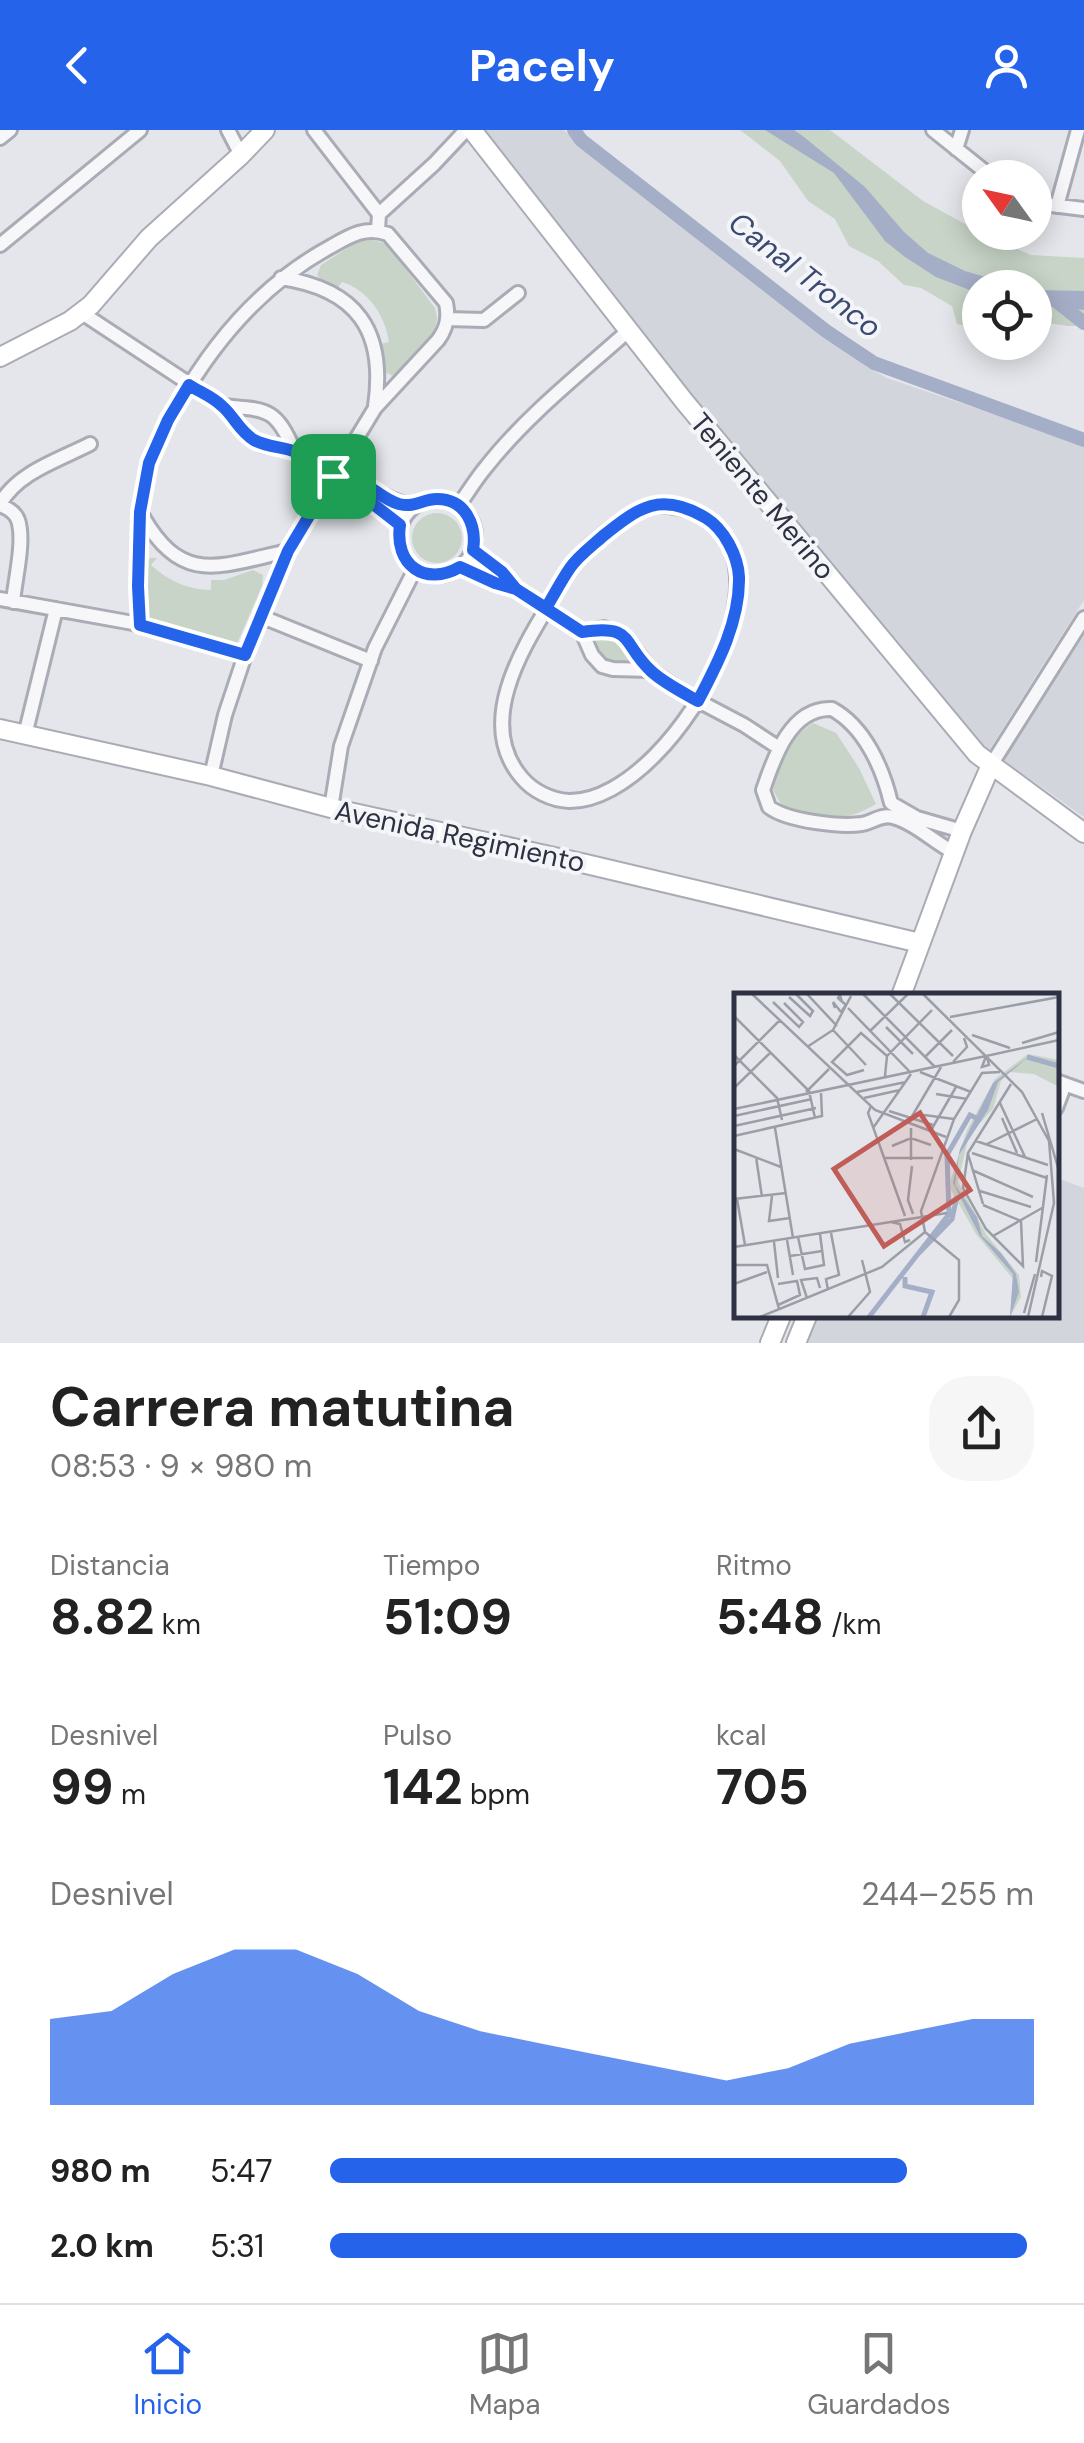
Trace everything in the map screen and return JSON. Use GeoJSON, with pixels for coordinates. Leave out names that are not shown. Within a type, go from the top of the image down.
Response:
{"type":"FeatureCollection","features":[{"type":"Feature","properties":{"kind":"street"},"geometry":{"type":"LineString","coordinates":[[0,138],[10,130]]}},
{"type":"Feature","properties":{"kind":"street"},"geometry":{"type":"LineString","coordinates":[[0,244],[140,130]]}},
{"type":"Feature","properties":{"kind":"street"},"geometry":{"type":"LineString","coordinates":[[228,130],[242,155]]}},
{"type":"Feature","properties":{"kind":"street"},"geometry":{"type":"LineString","coordinates":[[0,356],[82,313],[149,238],[265,130]]}},
{"type":"Feature","properties":{"kind":"street"},"geometry":{"type":"LineString","coordinates":[[314,130],[379,214],[378,230]]}},
{"type":"Feature","properties":{"kind":"street"},"geometry":{"type":"LineString","coordinates":[[379,214],[469,130]]}},
{"type":"Feature","properties":{"kind":"street","name":"Teniente Merino"},"geometry":{"type":"LineString","coordinates":[[469,130],[684,400],[977,754],[1084,833]]}},
{"type":"Feature","properties":{"kind":"street"},"geometry":{"type":"LineString","coordinates":[[933,130],[970,160]]}},
{"type":"Feature","properties":{"kind":"street"},"geometry":{"type":"LineString","coordinates":[[956,149],[962,130]]}},
{"type":"Feature","properties":{"kind":"street"},"geometry":{"type":"LineString","coordinates":[[1057,206],[1078,130]]}},
{"type":"Feature","properties":{"kind":"street"},"geometry":{"type":"LineString","coordinates":[[1052,205],[1084,209]]}},
{"type":"Feature","properties":{"kind":"street"},"geometry":{"type":"LineString","coordinates":[[140,625],[140,512],[149,463],[189,385],[250,307],[281,278],[357,232],[378,230],[388,234],[446,303],[445,330],[375,408],[288,551],[245,655],[210,776]]}},
{"type":"Feature","properties":{"kind":"street"},"geometry":{"type":"LineString","coordinates":[[281,278],[308,282],[351,306],[378,354],[375,408]]}},
{"type":"Feature","properties":{"kind":"street"},"geometry":{"type":"LineString","coordinates":[[447,319],[484,320],[518,294]]}},
{"type":"Feature","properties":{"kind":"street"},"geometry":{"type":"LineString","coordinates":[[82,313],[223,406],[250,438],[294,450],[347,483],[400,525]]}},
{"type":"Feature","properties":{"kind":"street"},"geometry":{"type":"LineString","coordinates":[[459,506],[506,444],[629,330]]}},
{"type":"Feature","properties":{"kind":"street"},"geometry":{"type":"LineString","coordinates":[[223,406],[258,409],[274,416],[294,450]]}},
{"type":"Feature","properties":{"kind":"street"},"geometry":{"type":"LineString","coordinates":[[90,444],[22,478],[6,492],[0,504],[17,517],[20,537],[6,601],[140,625],[245,655]]}},
{"type":"Feature","properties":{"kind":"street"},"geometry":{"type":"LineString","coordinates":[[347,483],[367,486],[390,501],[414,506]]}},
{"type":"Feature","properties":{"kind":"street"},"geometry":{"type":"LineString","coordinates":[[436,498],[459,506],[473,525],[473,550],[450,573],[426,574],[415,569],[400,550],[398,538],[406,514],[425,500],[436,498]]}},
{"type":"Feature","properties":{"kind":"street"},"geometry":{"type":"LineString","coordinates":[[652,505],[676,505],[711,521],[727,540],[739,575],[730,628],[698,701],[661,748],[614,787],[588,798],[569,801],[539,792],[524,781],[503,743],[505,701],[518,664],[572,564],[635,510],[652,505]]}},
{"type":"Feature","properties":{"kind":"street"},"geometry":{"type":"LineString","coordinates":[[140,512],[164,548],[197,566],[236,564],[288,551]]}},
{"type":"Feature","properties":{"kind":"street"},"geometry":{"type":"LineString","coordinates":[[473,550],[502,572],[516,589]]}},
{"type":"Feature","properties":{"kind":"street"},"geometry":{"type":"LineString","coordinates":[[460,567],[516,589],[582,632],[592,656],[602,666],[650,670]]}},
{"type":"Feature","properties":{"kind":"street"},"geometry":{"type":"LineString","coordinates":[[330,808],[342,746],[371,661],[415,569]]}},
{"type":"Feature","properties":{"kind":"street"},"geometry":{"type":"LineString","coordinates":[[26,735],[56,610]]}},
{"type":"Feature","properties":{"kind":"street"},"geometry":{"type":"LineString","coordinates":[[260,616],[371,661]]}},
{"type":"Feature","properties":{"kind":"street"},"geometry":{"type":"LineString","coordinates":[[902,993],[991,764],[1084,618]]}},
{"type":"Feature","properties":{"kind":"street"},"geometry":{"type":"LineString","coordinates":[[582,632],[604,628],[619,634],[630,642],[650,670],[780,748]]}},
{"type":"Feature","properties":{"kind":"street"},"geometry":{"type":"LineString","coordinates":[[820,709],[836,711],[854,727],[884,775],[891,803],[883,816],[864,824],[834,824],[775,812],[765,800],[763,790],[780,748],[806,714],[820,709]]}},
{"type":"Feature","properties":{"kind":"street","name":"Avenida Regimiento"},"geometry":{"type":"LineString","coordinates":[[0,729],[920,944]]}},
{"type":"Feature","properties":{"kind":"street"},"geometry":{"type":"LineString","coordinates":[[891,803],[917,818],[962,831]]}},
{"type":"Feature","properties":{"kind":"street"},"geometry":{"type":"LineString","coordinates":[[883,816],[906,822],[955,854]]}},
{"type":"Feature","properties":{"kind":"street"},"geometry":{"type":"LineString","coordinates":[[1061,1082],[1084,1092]]}},
{"type":"Feature","properties":{"kind":"street"},"geometry":{"type":"LineString","coordinates":[[770,1343],[780,1318]]}},
{"type":"Feature","properties":{"kind":"street"},"geometry":{"type":"LineString","coordinates":[[796,1343],[806,1318]]}},
{"type":"Feature","properties":{"kind":"shaded area"},"geometry":{"type":"Polygon","coordinates":[[[477,130],[563,130],[867,367],[887,378],[1084,445],[1084,600],[986,755],[687,398],[477,130]]]}},
{"type":"Feature","properties":{"kind":"shaded area"},"geometry":{"type":"Polygon","coordinates":[[[1084,635],[1084,817],[1002,759],[1084,635]]]}},
{"type":"Feature","properties":{"kind":"shaded area"},"geometry":{"type":"Polygon","coordinates":[[[1059,1179],[1084,1188],[1084,1343],[805,1343],[814,1318],[1059,1318],[1059,1179]]]}},
{"type":"Feature","properties":{"kind":"green space"},"geometry":{"type":"Polygon","coordinates":[[[740,130],[830,130],[923,201],[962,222],[962,250],[1019,250],[1031,255],[1084,258],[1084,326],[1052,324],[1052,270],[962,270],[962,325],[957,324],[952,306],[921,288],[904,285],[878,261],[849,246],[835,219],[808,201],[780,161],[740,130]]]}},
{"type":"Feature","properties":{"kind":"green space"},"geometry":{"type":"Polygon","coordinates":[[[360,240],[387,244],[435,308],[437,318],[435,331],[393,376],[381,370],[380,344],[389,342],[374,305],[351,286],[342,282],[337,289],[323,283],[317,275],[321,265],[360,240]]]}},
{"type":"Feature","properties":{"kind":"green space"},"geometry":{"type":"Polygon","coordinates":[[[427,514],[447,514],[461,528],[461,548],[447,562],[427,562],[413,548],[413,528],[427,514]]]}},
{"type":"Feature","properties":{"kind":"green space"},"geometry":{"type":"Polygon","coordinates":[[[150,558],[157,558],[151,565],[172,580],[203,590],[211,590],[211,580],[224,580],[253,570],[263,575],[236,646],[148,623],[142,573],[150,558]]]}},
{"type":"Feature","properties":{"kind":"green space"},"geometry":{"type":"Polygon","coordinates":[[[602,635],[624,646],[638,664],[613,664],[593,648],[592,638],[602,635]]]}},
{"type":"Feature","properties":{"kind":"green space"},"geometry":{"type":"Polygon","coordinates":[[[813,723],[836,733],[876,804],[841,817],[784,810],[772,788],[792,743],[813,723]]]}},
{"type":"Feature","properties":{"kind":"water"},"geometry":{"type":"Polygon","coordinates":[[[765,130],[794,130],[804,137],[865,187],[928,253],[963,270],[962,287],[936,277],[885,241],[834,173],[765,130]]]}},
{"type":"Feature","properties":{"kind":"water"},"geometry":{"type":"Polygon","coordinates":[[[1052,290],[1084,291],[1084,310],[1052,307],[1052,290]]]}},
{"type":"Feature","properties":{"kind":"waterway","name":"Canal Tronco"},"geometry":{"type":"LineString","coordinates":[[574,130],[581,140],[826,331],[874,363],[1084,440]]}},
{"type":"Feature","properties":{"kind":"waterway"},"geometry":{"type":"LineString","coordinates":[[1055,300],[1084,323]]}},
{"type":"Feature","properties":{"kind":"route"},"geometry":{"type":"LineString","coordinates":[[333,476],[288,551],[245,655],[140,625],[140,512],[149,463],[189,385],[223,406],[250,438],[294,450],[347,483],[400,525],[400,550],[415,569],[438,575],[460,567],[516,589],[582,632],[611,630],[630,642],[650,670],[698,701],[730,628],[739,575],[727,540],[711,521],[676,505],[635,510],[572,564],[546,608],[516,589],[502,572],[473,550],[473,525],[459,506],[436,498],[414,506],[401,504],[367,486],[347,483],[333,476]]}}]}
